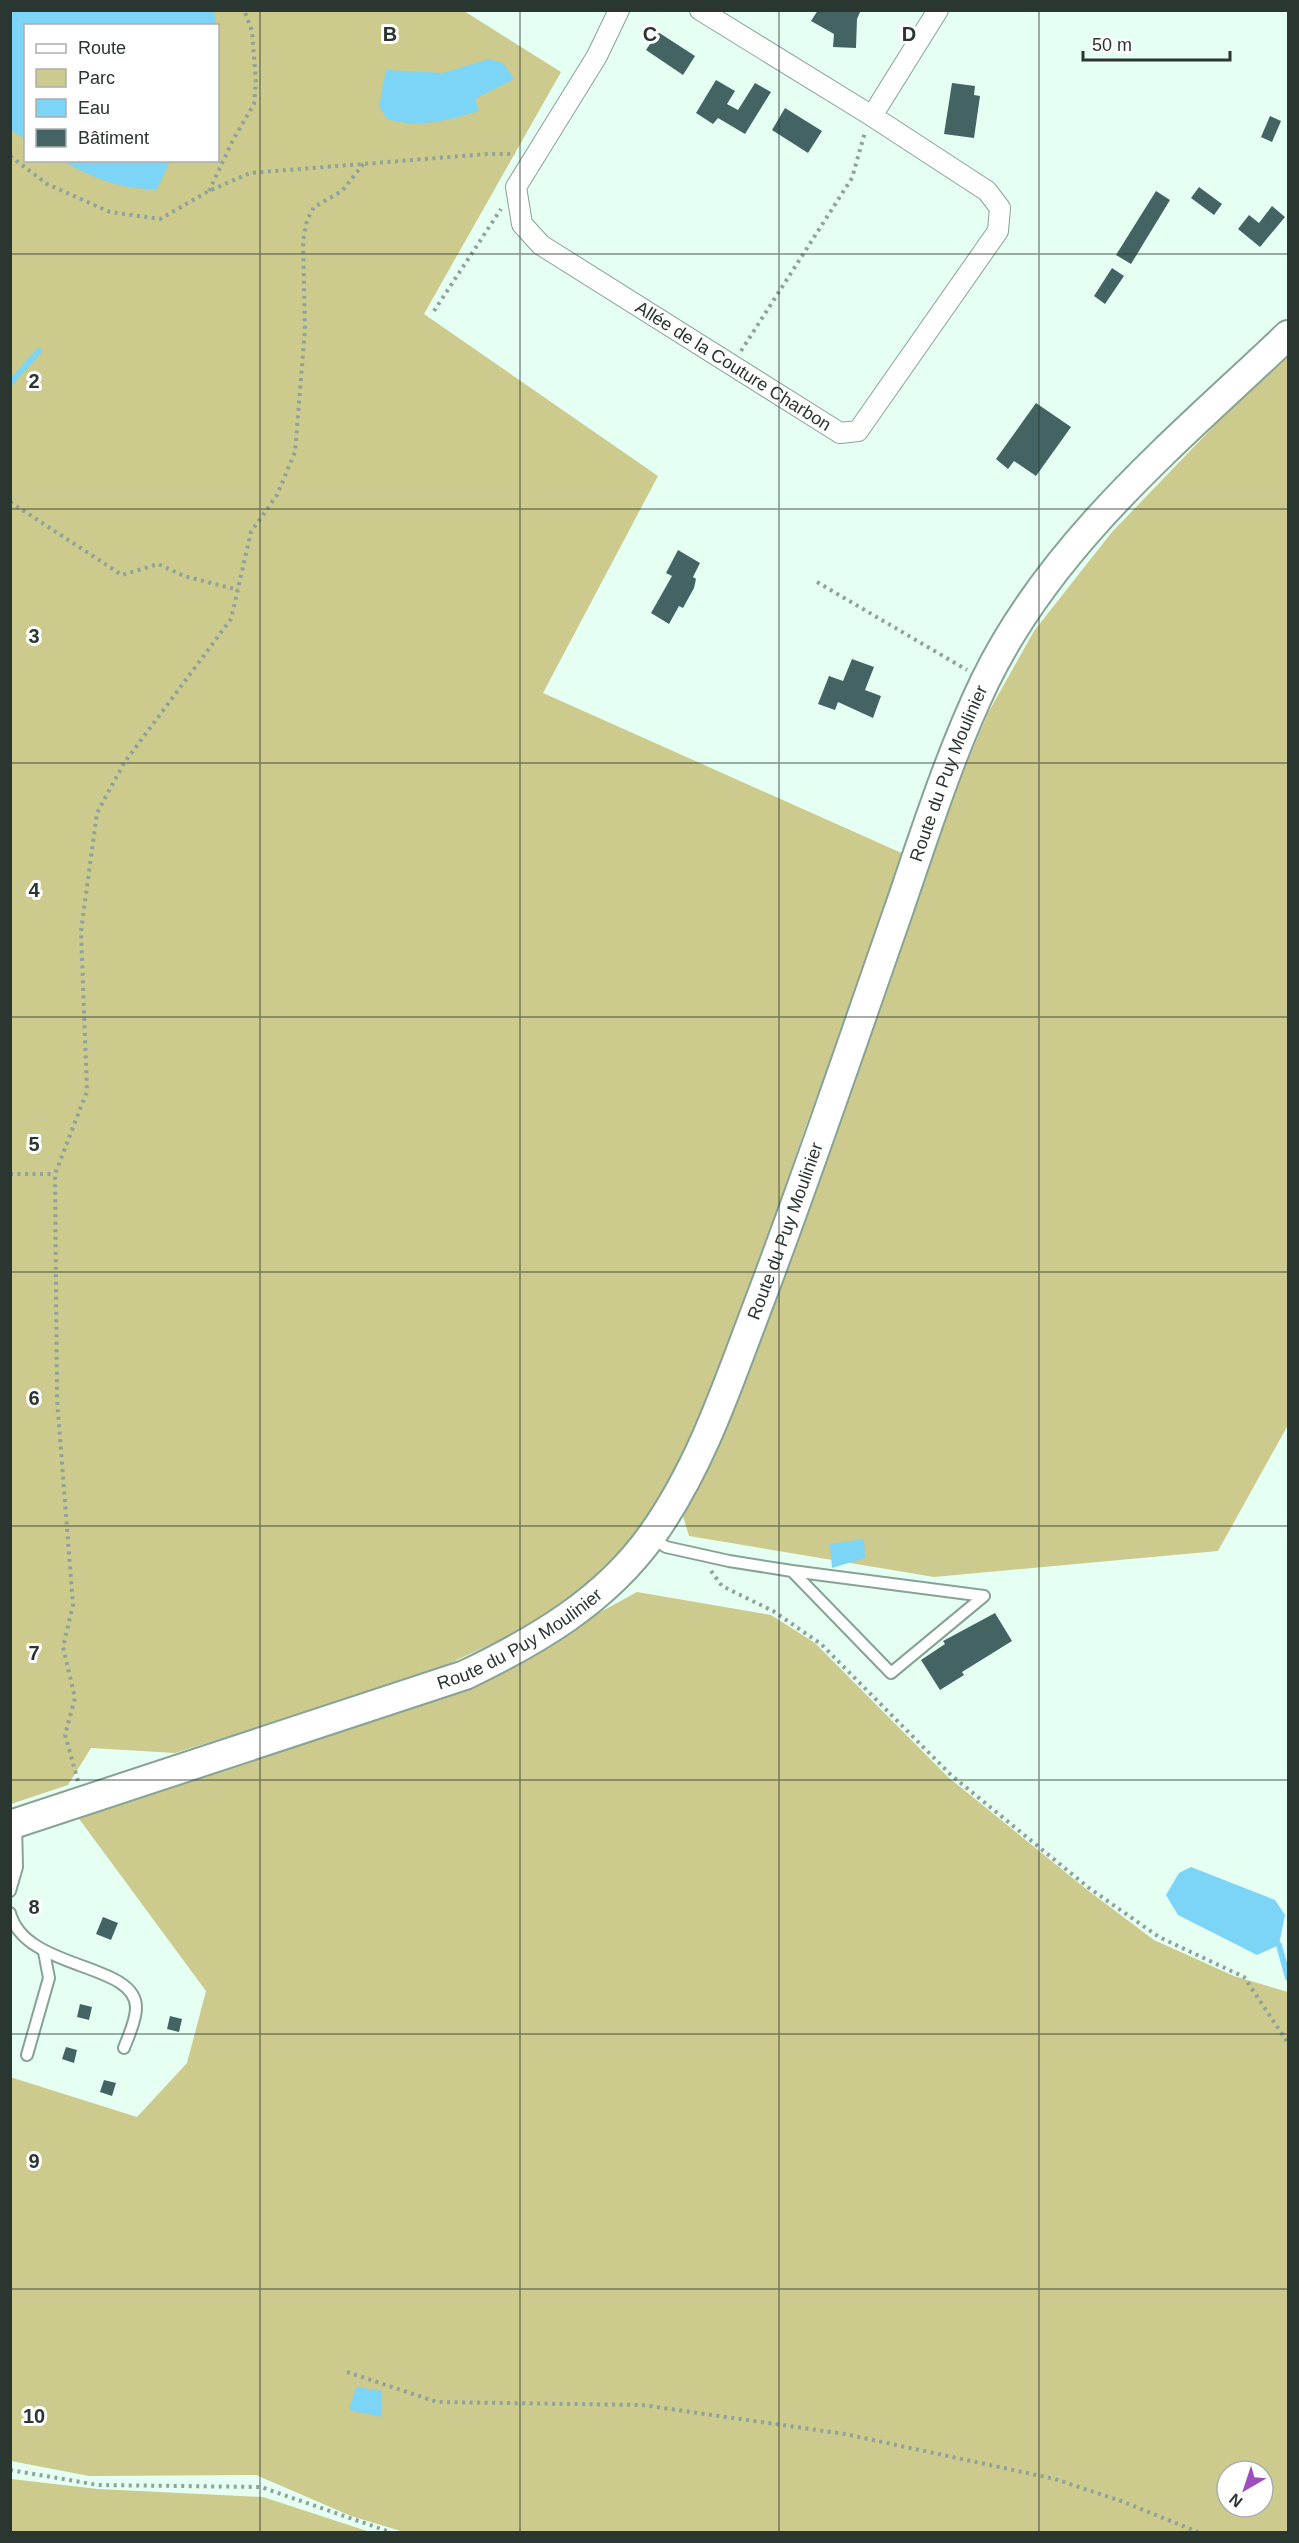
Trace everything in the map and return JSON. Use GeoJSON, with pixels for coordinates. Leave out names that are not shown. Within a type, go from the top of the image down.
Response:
{"type":"FeatureCollection","features":[{"type":"Feature","properties":{"kind":"main road","name":"Route du Puy Moulinier"},"geometry":{"type":"LineString","coordinates":[[14,1824],[473,1671],[557,1625],[622,1571],[650,1537],[685,1485],[718,1411],[781,1245],[943,782],[986,681],[1028,606],[1102,513],[1288,335]]}},
{"type":"Feature","properties":{"kind":"street"},"geometry":{"type":"LineString","coordinates":[[516,187],[597,56],[619,10]]}},
{"type":"Feature","properties":{"kind":"street","name":"Allée de la Couture Charbon"},"geometry":{"type":"LineString","coordinates":[[516,187],[522,224],[541,245],[840,434],[858,431],[998,231],[1000,208],[987,191],[872,116],[700,10]]}},
{"type":"Feature","properties":{"kind":"street"},"geometry":{"type":"LineString","coordinates":[[872,116],[938,10]]}},
{"type":"Feature","properties":{"kind":"lane"},"geometry":{"type":"LineString","coordinates":[[650,1537],[666,1547],[792,1571],[984,1596],[891,1672],[792,1571]]}},
{"type":"Feature","properties":{"kind":"lane"},"geometry":{"type":"LineString","coordinates":[[10,1891],[17,1867],[14,1824]]}},
{"type":"Feature","properties":{"kind":"lane"},"geometry":{"type":"LineString","coordinates":[[10,1913],[14,1925],[44,1952],[117,1979],[131,1991],[136,2008],[124,2049]]}},
{"type":"Feature","properties":{"kind":"lane"},"geometry":{"type":"LineString","coordinates":[[27,2055],[49,1978],[44,1952]]}},
{"type":"Feature","properties":{"kind":"path"},"geometry":{"type":"LineString","coordinates":[[209,191],[233,140],[254,104],[256,82],[252,31],[244,10]]}},
{"type":"Feature","properties":{"kind":"path"},"geometry":{"type":"LineString","coordinates":[[732,365],[852,178],[865,131],[872,116]]}},
{"type":"Feature","properties":{"kind":"path"},"geometry":{"type":"LineString","coordinates":[[10,156],[47,184],[110,212],[160,219],[209,191],[250,172],[487,154],[536,156]]}},
{"type":"Feature","properties":{"kind":"path"},"geometry":{"type":"LineString","coordinates":[[84,1802],[65,1735],[75,1698],[63,1647],[73,1605],[57,1400],[55,1174],[87,1091],[81,930],[98,813],[124,763],[231,620],[251,532],[277,495],[295,452],[305,329],[303,241],[307,220],[314,207],[342,191],[364,162]]}},
{"type":"Feature","properties":{"kind":"path"},"geometry":{"type":"LineString","coordinates":[[434,311],[516,187]]}},
{"type":"Feature","properties":{"kind":"path"},"geometry":{"type":"LineString","coordinates":[[10,502],[122,575],[158,564],[184,576],[237,590]]}},
{"type":"Feature","properties":{"kind":"path"},"geometry":{"type":"LineString","coordinates":[[817,582],[986,681]]}},
{"type":"Feature","properties":{"kind":"path"},"geometry":{"type":"LineString","coordinates":[[10,1174],[55,1174]]}},
{"type":"Feature","properties":{"kind":"path"},"geometry":{"type":"LineString","coordinates":[[698,1554],[722,1586],[773,1611],[821,1644],[951,1775],[1089,1888],[1159,1937],[1244,1977],[1288,2043]]}},
{"type":"Feature","properties":{"kind":"path"},"geometry":{"type":"LineString","coordinates":[[348,2372],[437,2402],[642,2405],[845,2434],[1055,2479],[1121,2501],[1198,2532]]}},
{"type":"Feature","properties":{"kind":"path"},"geometry":{"type":"LineString","coordinates":[[10,2470],[98,2485],[261,2487],[390,2532]]}},
{"type":"Feature","properties":{"kind":"green space"},"geometry":{"type":"Polygon","coordinates":[[[11,11],[464,11],[561,72],[424,314],[658,476],[543,693],[906,855],[806,1126],[721,1372],[678,1476],[616,1561],[539,1622],[420,1677],[175,1753],[91,1748],[68,1785],[11,1804],[11,11]]]}},
{"type":"Feature","properties":{"kind":"green space"},"geometry":{"type":"Polygon","coordinates":[[[1288,349],[1288,1425],[1218,1551],[934,1577],[689,1536],[683,1516],[813,1201],[886,986],[960,780],[988,713],[1034,631],[1112,532],[1288,349]]]}},
{"type":"Feature","properties":{"kind":"green space"},"geometry":{"type":"Polygon","coordinates":[[[637,1592],[771,1615],[815,1643],[948,1777],[1086,1889],[1154,1940],[1234,1976],[1288,1992],[1288,2532],[404,2532],[351,2516],[256,2475],[89,2476],[11,2461],[10,2077],[137,2117],[187,2063],[206,1991],[77,1816],[443,1698],[637,1592]]]}},
{"type":"Feature","properties":{"kind":"green space"},"geometry":{"type":"Polygon","coordinates":[[[11,2479],[98,2489],[263,2497],[370,2532],[11,2532],[11,2479]]]}},
{"type":"Feature","properties":{"kind":"water"},"geometry":{"type":"Polygon","coordinates":[[[10,11],[214,11],[216,24],[24,24],[24,138],[11,130],[10,11]]]}},
{"type":"Feature","properties":{"kind":"water"},"geometry":{"type":"Polygon","coordinates":[[[489,59],[503,63],[514,79],[475,99],[479,111],[445,120],[411,123],[387,119],[379,106],[386,70],[443,73],[489,59]]]}},
{"type":"Feature","properties":{"kind":"water"},"geometry":{"type":"Polygon","coordinates":[[[65,162],[170,162],[157,189],[120,185],[86,173],[65,162]]]}},
{"type":"Feature","properties":{"kind":"water"},"geometry":{"type":"Polygon","coordinates":[[[864,1539],[865,1558],[832,1568],[830,1544],[864,1539]]]}},
{"type":"Feature","properties":{"kind":"water"},"geometry":{"type":"Polygon","coordinates":[[[1191,1867],[1275,1900],[1285,1915],[1279,1945],[1257,1955],[1178,1915],[1166,1895],[1179,1873],[1191,1867]]]}},
{"type":"Feature","properties":{"kind":"water"},"geometry":{"type":"Polygon","coordinates":[[[356,2387],[382,2391],[382,2417],[349,2410],[356,2387]]]}},
{"type":"Feature","properties":{"kind":"building"},"geometry":{"type":"Polygon","coordinates":[[[818,10],[861,10],[857,19],[856,48],[833,47],[834,34],[811,21],[818,10]]]}},
{"type":"Feature","properties":{"kind":"building"},"geometry":{"type":"Polygon","coordinates":[[[658,32],[695,56],[683,75],[646,50],[658,32]]]}},
{"type":"Feature","properties":{"kind":"building"},"geometry":{"type":"Polygon","coordinates":[[[716,80],[735,91],[727,104],[738,110],[755,83],[771,92],[745,134],[718,118],[713,124],[696,113],[716,80]]]}},
{"type":"Feature","properties":{"kind":"building"},"geometry":{"type":"Polygon","coordinates":[[[952,83],[975,86],[974,95],[980,96],[974,138],[944,134],[952,83]]]}},
{"type":"Feature","properties":{"kind":"building"},"geometry":{"type":"Polygon","coordinates":[[[785,108],[822,131],[808,153],[772,130],[785,108]]]}},
{"type":"Feature","properties":{"kind":"building"},"geometry":{"type":"Polygon","coordinates":[[[1270,116],[1281,121],[1272,142],[1261,137],[1270,116]]]}},
{"type":"Feature","properties":{"kind":"building"},"geometry":{"type":"Polygon","coordinates":[[[1199,187],[1222,204],[1214,215],[1191,198],[1199,187]]]}},
{"type":"Feature","properties":{"kind":"building"},"geometry":{"type":"Polygon","coordinates":[[[1156,191],[1170,200],[1131,264],[1116,255],[1156,191]]]}},
{"type":"Feature","properties":{"kind":"building"},"geometry":{"type":"Polygon","coordinates":[[[1272,206],[1285,217],[1260,247],[1238,229],[1249,215],[1259,223],[1272,206]]]}},
{"type":"Feature","properties":{"kind":"building"},"geometry":{"type":"Polygon","coordinates":[[[1112,268],[1124,276],[1105,304],[1094,296],[1112,268]]]}},
{"type":"Feature","properties":{"kind":"building"},"geometry":{"type":"Polygon","coordinates":[[[1036,403],[1071,427],[1036,476],[1014,461],[1008,469],[996,459],[1036,403]]]}},
{"type":"Feature","properties":{"kind":"building"},"geometry":{"type":"Polygon","coordinates":[[[678,550],[700,563],[693,577],[696,579],[694,588],[683,608],[679,606],[669,624],[651,613],[672,576],[666,573],[678,550]]]}},
{"type":"Feature","properties":{"kind":"building"},"geometry":{"type":"Polygon","coordinates":[[[852,659],[874,667],[865,690],[881,696],[873,718],[838,702],[835,710],[818,704],[829,676],[843,681],[852,659]]]}},
{"type":"Feature","properties":{"kind":"building"},"geometry":{"type":"Polygon","coordinates":[[[995,1613],[1012,1641],[962,1672],[964,1675],[940,1690],[921,1660],[945,1644],[943,1641],[995,1613]]]}},
{"type":"Feature","properties":{"kind":"building"},"geometry":{"type":"Polygon","coordinates":[[[103,1917],[118,1923],[111,1940],[96,1934],[103,1917]]]}},
{"type":"Feature","properties":{"kind":"building"},"geometry":{"type":"Polygon","coordinates":[[[80,2004],[92,2007],[89,2020],[77,2017],[80,2004]]]}},
{"type":"Feature","properties":{"kind":"building"},"geometry":{"type":"Polygon","coordinates":[[[170,2016],[182,2019],[179,2032],[167,2029],[170,2016]]]}},
{"type":"Feature","properties":{"kind":"building"},"geometry":{"type":"Polygon","coordinates":[[[66,2047],[77,2050],[74,2063],[62,2059],[66,2047]]]}},
{"type":"Feature","properties":{"kind":"building"},"geometry":{"type":"Polygon","coordinates":[[[104,2080],[116,2083],[112,2096],[100,2092],[104,2080]]]}},
{"type":"Feature","properties":{"kind":"waterway"},"geometry":{"type":"LineString","coordinates":[[10,383],[39,351]]}},
{"type":"Feature","properties":{"kind":"waterway"},"geometry":{"type":"LineString","coordinates":[[1279,1945],[1288,1978]]}}]}
